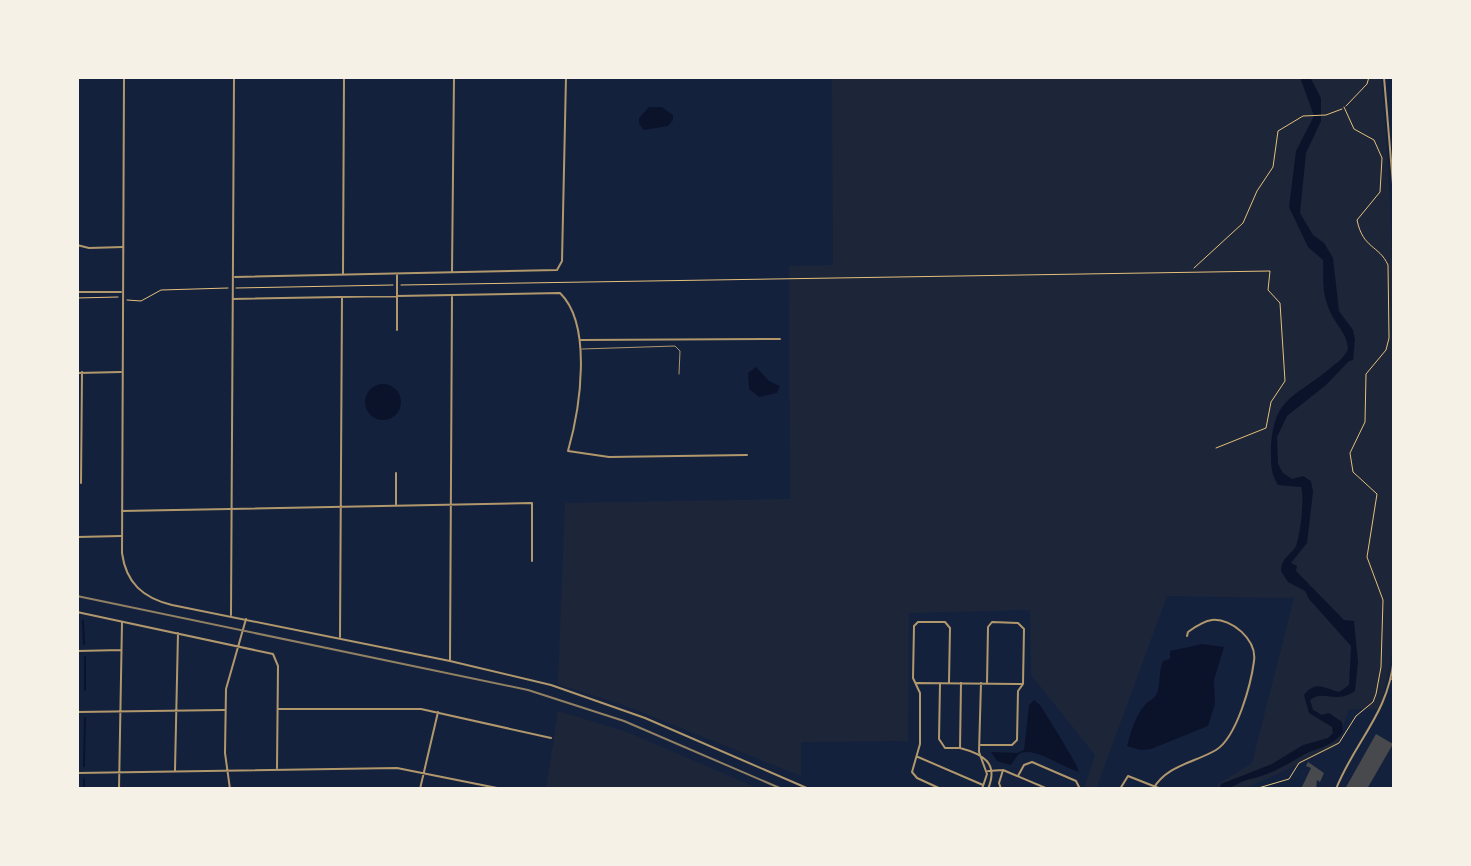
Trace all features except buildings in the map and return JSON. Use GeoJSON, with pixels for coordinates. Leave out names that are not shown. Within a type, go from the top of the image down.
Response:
{"type":"FeatureCollection","features":[{"type":"Feature","properties":{"kind":"street"},"geometry":{"type":"LineString","coordinates":[[124,77],[122,536],[125,569],[143,593],[162,603],[542,682],[604,702],[809,789]]}},
{"type":"Feature","properties":{"kind":"street"},"geometry":{"type":"LineString","coordinates":[[231,616],[234,77]]}},
{"type":"Feature","properties":{"kind":"street"},"geometry":{"type":"LineString","coordinates":[[342,275],[344,77]]}},
{"type":"Feature","properties":{"kind":"street"},"geometry":{"type":"LineString","coordinates":[[452,273],[454,77]]}},
{"type":"Feature","properties":{"kind":"street"},"geometry":{"type":"LineString","coordinates":[[233,277],[550,272],[560,268],[566,77]]}},
{"type":"Feature","properties":{"kind":"street"},"geometry":{"type":"LineString","coordinates":[[1384,77],[1394,193]]}},
{"type":"Feature","properties":{"kind":"street"},"geometry":{"type":"LineString","coordinates":[[77,244],[89,248],[123,247]]}},
{"type":"Feature","properties":{"kind":"street"},"geometry":{"type":"LineString","coordinates":[[397,274],[397,330]]}},
{"type":"Feature","properties":{"kind":"street"},"geometry":{"type":"LineString","coordinates":[[77,292],[123,292]]}},
{"type":"Feature","properties":{"kind":"street"},"geometry":{"type":"LineString","coordinates":[[233,299],[560,293],[577,319],[580,340],[576,415],[568,450],[609,457],[747,456]]}},
{"type":"Feature","properties":{"kind":"street"},"geometry":{"type":"LineString","coordinates":[[450,661],[452,295]]}},
{"type":"Feature","properties":{"kind":"street"},"geometry":{"type":"LineString","coordinates":[[340,638],[342,297]]}},
{"type":"Feature","properties":{"kind":"street"},"geometry":{"type":"LineString","coordinates":[[580,340],[780,339]]}},
{"type":"Feature","properties":{"kind":"street"},"geometry":{"type":"LineString","coordinates":[[81,484],[82,372]]}},
{"type":"Feature","properties":{"kind":"street"},"geometry":{"type":"LineString","coordinates":[[77,373],[123,372]]}},
{"type":"Feature","properties":{"kind":"street"},"geometry":{"type":"LineString","coordinates":[[396,473],[396,506]]}},
{"type":"Feature","properties":{"kind":"street"},"geometry":{"type":"LineString","coordinates":[[122,511],[532,503],[532,561]]}},
{"type":"Feature","properties":{"kind":"street"},"geometry":{"type":"LineString","coordinates":[[77,537],[122,536]]}},
{"type":"Feature","properties":{"kind":"street"},"geometry":{"type":"LineString","coordinates":[[77,612],[267,651],[275,656],[278,666],[277,769]]}},
{"type":"Feature","properties":{"kind":"street"},"geometry":{"type":"LineString","coordinates":[[230,789],[225,710],[228,677],[246,619]]}},
{"type":"Feature","properties":{"kind":"street"},"geometry":{"type":"LineString","coordinates":[[119,789],[122,621]]}},
{"type":"Feature","properties":{"kind":"street"},"geometry":{"type":"LineString","coordinates":[[1154,787],[1167,772],[1222,746],[1238,720],[1254,660],[1252,649],[1241,631],[1222,621],[1207,621],[1188,632],[1187,636]]}},
{"type":"Feature","properties":{"kind":"street"},"geometry":{"type":"LineString","coordinates":[[941,789],[913,775],[920,744],[920,693],[915,683],[914,626],[918,622],[945,622],[950,628],[949,682]]}},
{"type":"Feature","properties":{"kind":"street"},"geometry":{"type":"LineString","coordinates":[[981,745],[1012,745],[1017,740],[1018,691],[1023,684],[1024,629],[1018,623],[992,622],[988,627],[987,683]]}},
{"type":"Feature","properties":{"kind":"street"},"geometry":{"type":"LineString","coordinates":[[175,771],[178,633]]}},
{"type":"Feature","properties":{"kind":"street"},"geometry":{"type":"LineString","coordinates":[[77,651],[121,650]]}},
{"type":"Feature","properties":{"kind":"street"},"geometry":{"type":"LineString","coordinates":[[1336,789],[1380,714],[1393,679],[1394,658]]}},
{"type":"Feature","properties":{"kind":"street"},"geometry":{"type":"LineString","coordinates":[[915,683],[1023,684]]}},
{"type":"Feature","properties":{"kind":"street"},"geometry":{"type":"LineString","coordinates":[[940,683],[939,739],[944,748],[979,752],[987,759],[992,770],[988,789]]}},
{"type":"Feature","properties":{"kind":"street"},"geometry":{"type":"LineString","coordinates":[[960,748],[961,683]]}},
{"type":"Feature","properties":{"kind":"street"},"geometry":{"type":"LineString","coordinates":[[916,756],[983,787],[987,771],[979,752],[981,683]]}},
{"type":"Feature","properties":{"kind":"street"},"geometry":{"type":"LineString","coordinates":[[278,709],[392,706],[438,712],[551,738]]}},
{"type":"Feature","properties":{"kind":"street"},"geometry":{"type":"LineString","coordinates":[[77,712],[225,710]]}},
{"type":"Feature","properties":{"kind":"street"},"geometry":{"type":"LineString","coordinates":[[420,789],[438,712]]}},
{"type":"Feature","properties":{"kind":"street"},"geometry":{"type":"LineString","coordinates":[[1018,776],[1024,765],[1032,761],[1076,781],[1080,789]]}},
{"type":"Feature","properties":{"kind":"street"},"geometry":{"type":"LineString","coordinates":[[77,773],[397,768],[424,771],[502,789]]}},
{"type":"Feature","properties":{"kind":"street"},"geometry":{"type":"LineString","coordinates":[[987,771],[1003,770],[1048,789]]}},
{"type":"Feature","properties":{"kind":"street"},"geometry":{"type":"LineString","coordinates":[[1001,789],[999,783],[1003,770]]}},
{"type":"Feature","properties":{"kind":"street"},"geometry":{"type":"LineString","coordinates":[[1120,789],[1128,776],[1161,789]]}},
{"type":"Feature","properties":{"kind":"lane"},"geometry":{"type":"LineString","coordinates":[[580,349],[675,346],[680,351],[679,374]]}},
{"type":"Feature","properties":{"kind":"path"},"geometry":{"type":"LineString","coordinates":[[1193,270],[1243,223],[1257,191],[1273,167],[1278,131],[1303,116],[1322,115],[1344,107],[1367,84],[1369,77]]}},
{"type":"Feature","properties":{"kind":"path"},"geometry":{"type":"LineString","coordinates":[[1255,789],[1285,781],[1304,759],[1339,743],[1356,716],[1373,702],[1381,667],[1383,600],[1367,557],[1377,494],[1353,472],[1350,458],[1351,449],[1365,422],[1365,377],[1385,350],[1389,338],[1388,265],[1382,255],[1365,243],[1357,223],[1360,214],[1380,192],[1381,153],[1377,144],[1354,129],[1344,107]]}},
{"type":"Feature","properties":{"kind":"path"},"geometry":{"type":"LineString","coordinates":[[127,298],[129,301],[141,300],[161,290],[233,288],[1248,269],[1269,271],[1268,290],[1280,303],[1285,381],[1271,402],[1266,428],[1216,448]]}},
{"type":"Feature","properties":{"kind":"path"},"geometry":{"type":"LineString","coordinates":[[77,298],[118,297]]}},
{"type":"Feature","properties":{"kind":"shaded area"},"geometry":{"type":"Polygon","coordinates":[[[832,77],[1381,77],[1393,287],[1394,631],[1386,684],[1379,709],[1349,709],[1336,747],[1244,789],[1217,789],[1218,784],[1252,763],[1294,598],[1167,596],[1096,789],[1084,789],[1095,755],[1031,675],[1030,610],[909,613],[908,741],[801,742],[801,776],[623,705],[558,684],[565,503],[790,499],[789,266],[833,265],[832,77]]]}},
{"type":"Feature","properties":{"kind":"shaded area"},"geometry":{"type":"Polygon","coordinates":[[[1300,77],[1310,77],[1321,98],[1321,121],[1306,153],[1300,213],[1313,235],[1324,243],[1333,258],[1339,311],[1353,330],[1355,340],[1353,360],[1287,416],[1277,437],[1278,464],[1283,473],[1292,479],[1303,476],[1311,481],[1313,492],[1307,543],[1291,563],[1297,566],[1296,571],[1344,620],[1354,621],[1358,662],[1355,691],[1341,697],[1320,696],[1310,700],[1313,710],[1322,715],[1329,713],[1342,722],[1343,732],[1333,742],[1270,773],[1219,789],[1221,784],[1272,764],[1303,745],[1328,738],[1333,733],[1332,727],[1309,713],[1304,695],[1317,686],[1339,692],[1349,685],[1351,646],[1305,591],[1288,582],[1281,571],[1284,560],[1297,543],[1302,492],[1301,487],[1278,485],[1271,462],[1273,431],[1282,408],[1296,393],[1337,362],[1348,349],[1326,302],[1323,260],[1308,247],[1289,207],[1296,151],[1314,116],[1300,77]]]}},
{"type":"Feature","properties":{"kind":"shaded area"},"geometry":{"type":"Polygon","coordinates":[[[649,107],[662,107],[673,115],[673,120],[668,126],[644,130],[639,124],[639,118],[649,107]]]}},
{"type":"Feature","properties":{"kind":"shaded area"},"geometry":{"type":"Polygon","coordinates":[[[756,367],[769,381],[780,386],[777,393],[759,397],[749,389],[748,373],[756,367]]]}},
{"type":"Feature","properties":{"kind":"shaded area"},"geometry":{"type":"Polygon","coordinates":[[[383,384],[396,389],[401,402],[396,415],[383,420],[370,415],[365,402],[370,389],[383,384]]]}},
{"type":"Feature","properties":{"kind":"shaded area"},"geometry":{"type":"Polygon","coordinates":[[[1202,644],[1224,647],[1214,680],[1215,704],[1208,726],[1151,749],[1140,750],[1127,746],[1139,714],[1157,693],[1161,665],[1163,661],[1170,659],[1170,651],[1202,644]]]}},
{"type":"Feature","properties":{"kind":"shaded area"},"geometry":{"type":"Polygon","coordinates":[[[1034,700],[1049,719],[1079,772],[1034,753],[1021,753],[1010,765],[997,761],[991,752],[1017,753],[1024,750],[1029,705],[1034,700]]]}},
{"type":"Feature","properties":{"kind":"shaded area"},"geometry":{"type":"Polygon","coordinates":[[[558,711],[627,732],[760,789],[546,789],[558,711]]]}},
{"type":"Feature","properties":{"kind":"waterway"},"geometry":{"type":"LineString","coordinates":[[83,621],[84,644]]}},
{"type":"Feature","properties":{"kind":"waterway"},"geometry":{"type":"LineString","coordinates":[[85,657],[85,690]]}},
{"type":"Feature","properties":{"kind":"waterway"},"geometry":{"type":"LineString","coordinates":[[84,766],[85,718]]}},
{"type":"Feature","properties":{"kind":"waterway"},"geometry":{"type":"LineString","coordinates":[[84,779],[84,789]]}},
{"type":"Feature","properties":{"kind":"railway"},"geometry":{"type":"LineString","coordinates":[[77,596],[528,690],[624,721],[782,789]]}}]}
